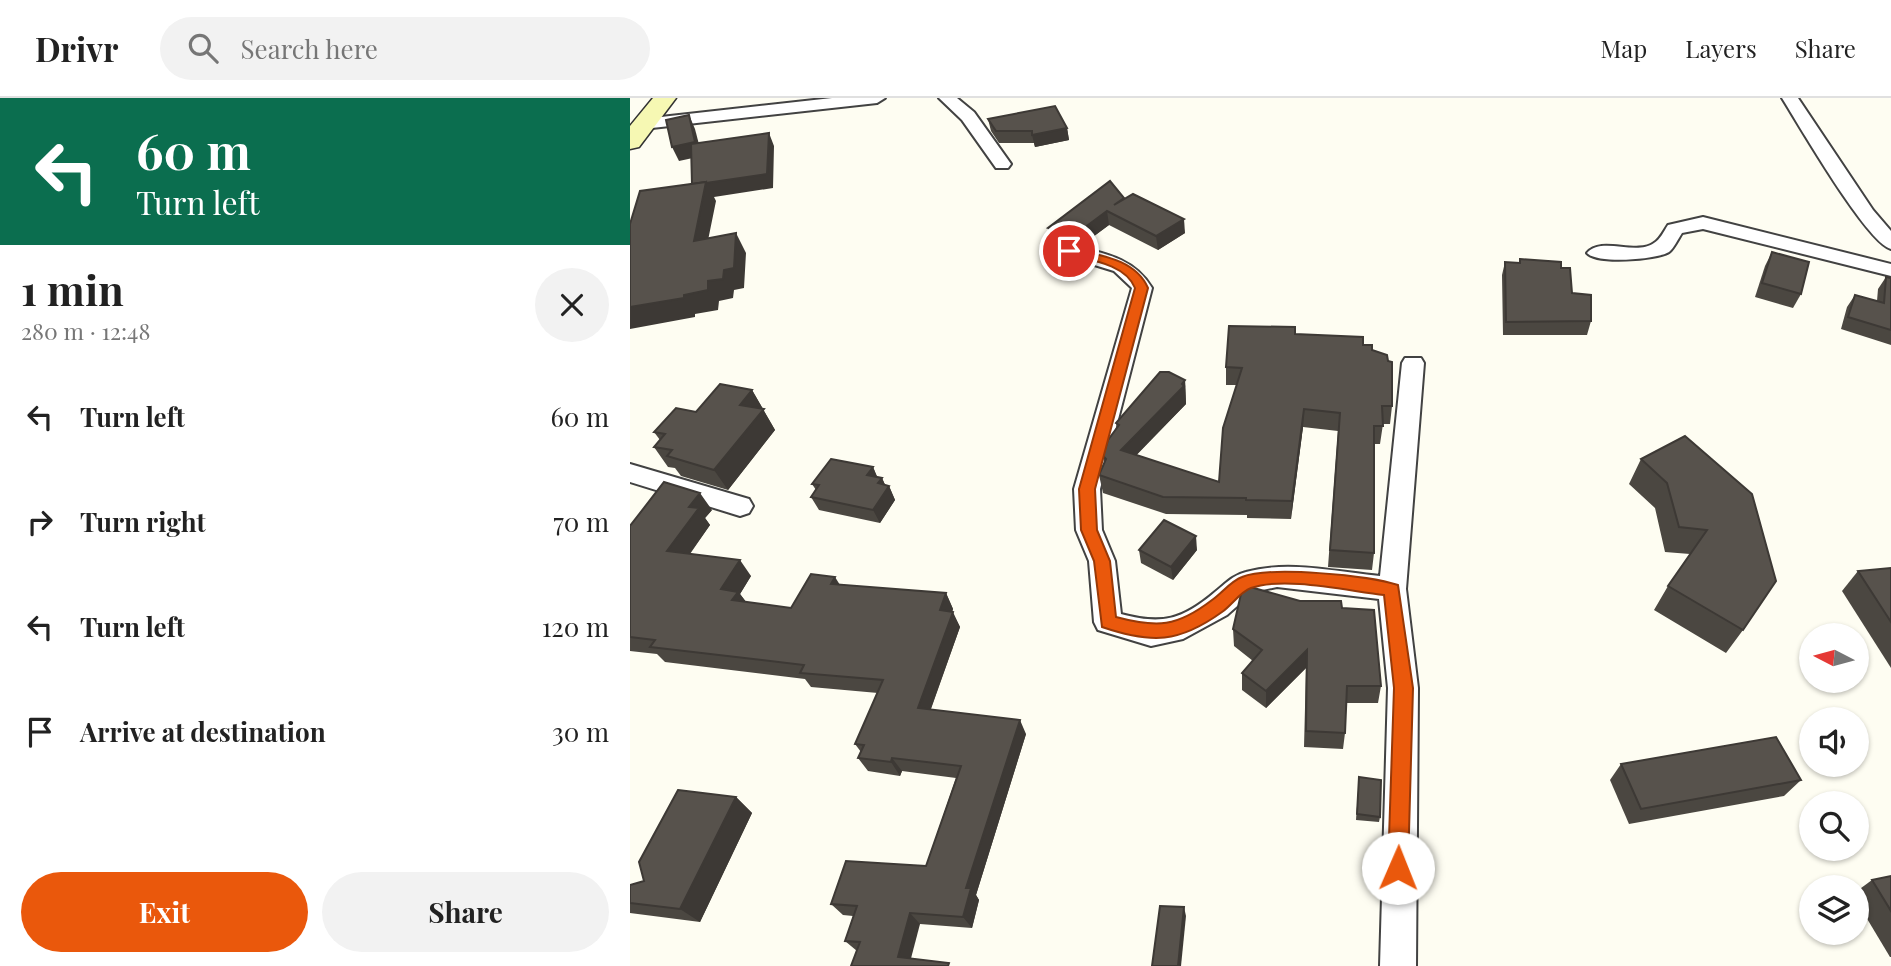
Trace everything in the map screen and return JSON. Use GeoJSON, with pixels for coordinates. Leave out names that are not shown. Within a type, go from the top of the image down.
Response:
{"type":"FeatureCollection","features":[{"type":"Feature","properties":{"kind":"street"},"geometry":{"type":"LineString","coordinates":[[637,133],[665,98]]}},
{"type":"Feature","properties":{"kind":"street"},"geometry":{"type":"LineString","coordinates":[[637,133],[877,98]]}},
{"type":"Feature","properties":{"kind":"street"},"geometry":{"type":"LineString","coordinates":[[947,98],[968,116],[1002,164]]}},
{"type":"Feature","properties":{"kind":"street"},"geometry":{"type":"LineString","coordinates":[[1790,98],[1866,215],[1891,243]]}},
{"type":"Feature","properties":{"kind":"street"},"geometry":{"type":"LineString","coordinates":[[1597,253],[1648,253],[1663,247],[1675,229],[1703,223],[1891,270]]}},
{"type":"Feature","properties":{"kind":"street"},"geometry":{"type":"LineString","coordinates":[[1069,251],[1112,262],[1137,276],[1142,288],[1087,489],[1089,530],[1102,561],[1108,622],[1151,634],[1183,626],[1217,607],[1245,583],[1277,576],[1392,589]]}},
{"type":"Feature","properties":{"kind":"street"},"geometry":{"type":"LineString","coordinates":[[1398,966],[1404,688],[1392,589],[1413,363]]}},
{"type":"Feature","properties":{"kind":"street"},"geometry":{"type":"LineString","coordinates":[[630,473],[740,506]]}},
{"type":"Feature","properties":{"kind":"building"},"geometry":{"type":"Polygon","coordinates":[[[1055,106],[1067,128],[1032,135],[1032,131],[996,131],[988,119],[1055,106]]]}},
{"type":"Feature","properties":{"kind":"building"},"geometry":{"type":"Polygon","coordinates":[[[689,115],[695,142],[672,147],[666,120],[689,115]]]}},
{"type":"Feature","properties":{"kind":"building"},"geometry":{"type":"Polygon","coordinates":[[[769,133],[767,174],[692,184],[691,144],[769,133]]]}},
{"type":"Feature","properties":{"kind":"building"},"geometry":{"type":"Polygon","coordinates":[[[1110,181],[1124,198],[1114,205],[1133,194],[1184,219],[1156,236],[1107,211],[1080,231],[1067,228],[1057,231],[1048,228],[1110,181]]]}},
{"type":"Feature","properties":{"kind":"building"},"geometry":{"type":"Polygon","coordinates":[[[706,182],[694,241],[736,233],[734,268],[724,270],[723,279],[708,281],[708,290],[684,295],[684,298],[630,307],[630,224],[640,191],[706,182]]]}},
{"type":"Feature","properties":{"kind":"building"},"geometry":{"type":"Polygon","coordinates":[[[1772,252],[1809,262],[1801,294],[1762,283],[1772,252]]]}},
{"type":"Feature","properties":{"kind":"building"},"geometry":{"type":"Polygon","coordinates":[[[1520,259],[1561,262],[1561,268],[1570,268],[1572,293],[1591,295],[1591,321],[1506,322],[1505,262],[1520,263],[1520,259]]]}},
{"type":"Feature","properties":{"kind":"building"},"geometry":{"type":"Polygon","coordinates":[[[1886,277],[1891,278],[1891,330],[1848,317],[1855,295],[1884,303],[1886,277]]]}},
{"type":"Feature","properties":{"kind":"building"},"geometry":{"type":"Polygon","coordinates":[[[1229,326],[1295,327],[1295,334],[1363,337],[1363,345],[1372,345],[1372,350],[1387,355],[1388,361],[1392,362],[1392,406],[1382,406],[1383,426],[1374,426],[1374,553],[1330,550],[1340,413],[1304,409],[1292,501],[1163,497],[1099,475],[1106,459],[1103,456],[1108,440],[1119,425],[1116,423],[1160,372],[1169,372],[1185,380],[1182,384],[1184,386],[1121,450],[1219,482],[1223,428],[1242,368],[1226,367],[1229,326]]]}},
{"type":"Feature","properties":{"kind":"building"},"geometry":{"type":"Polygon","coordinates":[[[720,384],[752,390],[740,405],[764,409],[714,470],[667,456],[672,450],[654,447],[665,434],[654,432],[676,408],[696,412],[720,384]]]}},
{"type":"Feature","properties":{"kind":"building"},"geometry":{"type":"Polygon","coordinates":[[[1685,436],[1752,494],[1776,581],[1743,630],[1668,586],[1707,530],[1679,527],[1667,483],[1641,459],[1685,436]]]}},
{"type":"Feature","properties":{"kind":"building"},"geometry":{"type":"Polygon","coordinates":[[[831,459],[873,467],[867,475],[882,478],[878,483],[889,486],[873,510],[811,497],[819,485],[812,484],[831,459]]]}},
{"type":"Feature","properties":{"kind":"building"},"geometry":{"type":"Polygon","coordinates":[[[664,482],[700,493],[689,507],[699,508],[667,551],[740,560],[721,589],[738,592],[732,600],[791,608],[811,574],[835,577],[831,584],[946,593],[940,610],[953,612],[918,708],[1020,720],[966,888],[971,888],[963,917],[910,913],[898,957],[949,963],[948,966],[851,966],[860,942],[845,941],[857,906],[831,904],[846,861],[926,866],[961,766],[892,758],[891,762],[858,758],[864,745],[855,744],[883,680],[800,673],[804,665],[650,647],[655,640],[630,637],[630,526],[664,482]]]}},
{"type":"Feature","properties":{"kind":"building"},"geometry":{"type":"Polygon","coordinates":[[[1164,520],[1196,536],[1171,567],[1139,550],[1164,520]]]}},
{"type":"Feature","properties":{"kind":"building"},"geometry":{"type":"Polygon","coordinates":[[[1891,568],[1891,622],[1858,571],[1891,568]]]}},
{"type":"Feature","properties":{"kind":"building"},"geometry":{"type":"Polygon","coordinates":[[[1243,585],[1300,601],[1341,601],[1342,608],[1374,610],[1381,686],[1347,686],[1345,733],[1306,731],[1307,650],[1266,691],[1242,673],[1262,650],[1233,629],[1243,585]]]}},
{"type":"Feature","properties":{"kind":"building"},"geometry":{"type":"Polygon","coordinates":[[[1776,737],[1801,780],[1641,809],[1621,764],[1776,737]]]}},
{"type":"Feature","properties":{"kind":"building"},"geometry":{"type":"Polygon","coordinates":[[[1359,777],[1381,780],[1380,817],[1357,814],[1359,777]]]}},
{"type":"Feature","properties":{"kind":"building"},"geometry":{"type":"Polygon","coordinates":[[[678,790],[736,797],[680,909],[630,903],[630,885],[644,881],[639,862],[678,790]]]}},
{"type":"Feature","properties":{"kind":"building"},"geometry":{"type":"Polygon","coordinates":[[[1891,876],[1891,911],[1872,880],[1891,876]]]}},
{"type":"Feature","properties":{"kind":"building"},"geometry":{"type":"Polygon","coordinates":[[[1160,906],[1184,907],[1178,966],[1152,966],[1160,906]]]}},
{"type":"Feature","properties":{"kind":"route"},"geometry":{"type":"LineString","coordinates":[[1069,251],[1112,262],[1137,276],[1142,288],[1087,489],[1089,530],[1102,561],[1108,622],[1151,634],[1183,626],[1217,607],[1245,583],[1277,576],[1392,589],[1404,688],[1398,868]]}}]}
